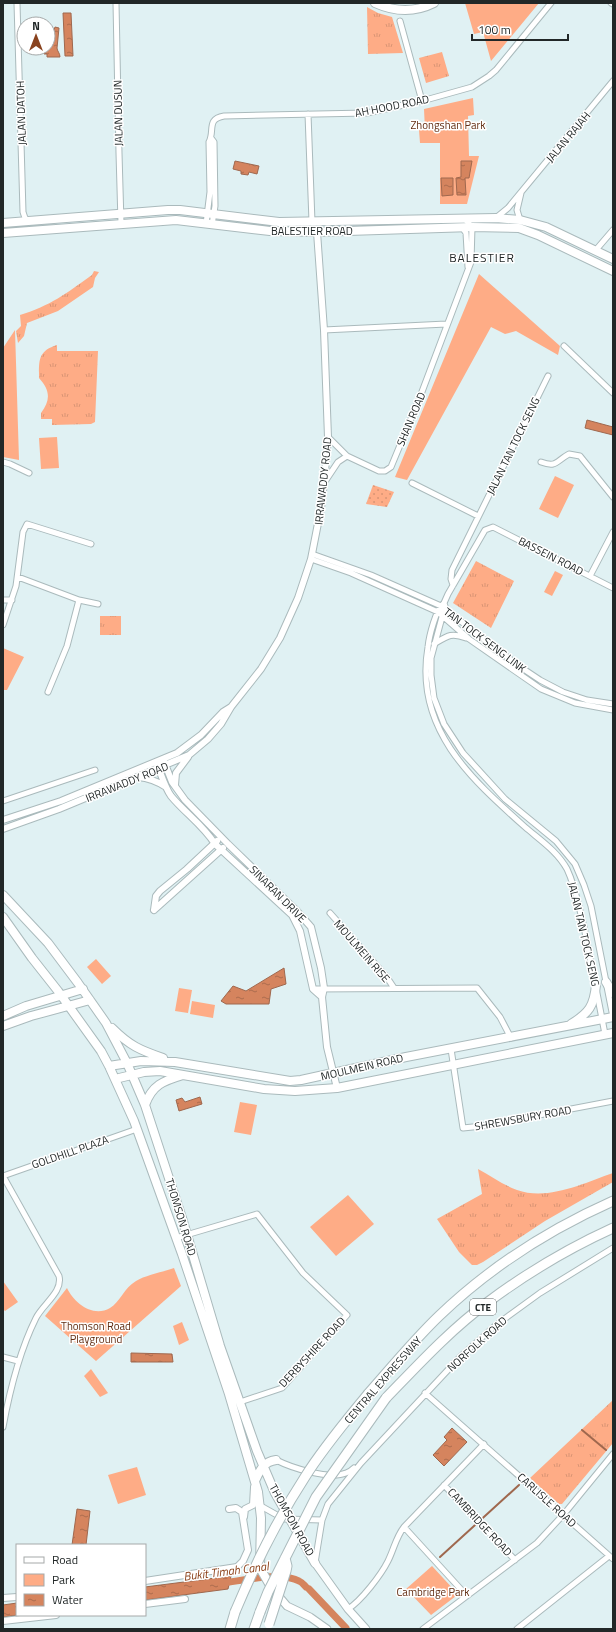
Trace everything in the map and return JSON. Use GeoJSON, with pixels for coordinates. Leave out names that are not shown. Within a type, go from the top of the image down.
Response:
{"type":"FeatureCollection","features":[{"type":"Feature","properties":{"kind":"highway","name":"CENTRAL EXPRESSWAY"},"geometry":{"type":"LineString","coordinates":[[229,1629],[257,1561],[279,1518],[306,1475],[368,1394],[438,1316],[474,1285],[526,1248],[585,1214],[613,1200]]}},
{"type":"Feature","properties":{"kind":"highway","name":"CENTRAL EXPRESSWAY"},"geometry":{"type":"LineString","coordinates":[[254,1629],[260,1612],[285,1558],[316,1497],[386,1398],[424,1358],[487,1303],[537,1268],[572,1248],[613,1228]]}},
{"type":"Feature","properties":{"kind":"highway"},"geometry":{"type":"LineString","coordinates":[[269,1627],[286,1571],[287,1566],[285,1558]]}},
{"type":"Feature","properties":{"kind":"main road"},"geometry":{"type":"LineString","coordinates":[[375,3],[402,11],[420,9],[434,3]]}},
{"type":"Feature","properties":{"kind":"main road","name":"BALESTIER ROAD"},"geometry":{"type":"LineString","coordinates":[[3,223],[121,213],[180,210],[279,222],[496,218],[520,220],[546,227],[613,259]]}},
{"type":"Feature","properties":{"kind":"main road","name":"BALESTIER ROAD"},"geometry":{"type":"LineString","coordinates":[[3,233],[176,220],[270,231],[318,232],[462,227],[519,228],[538,235],[613,271]]}},
{"type":"Feature","properties":{"kind":"main road","name":"THOMSON ROAD"},"geometry":{"type":"LineString","coordinates":[[3,895],[48,943],[83,990],[106,1023],[127,1063],[145,1105],[187,1235],[220,1346],[257,1451],[275,1493],[315,1563]]}},
{"type":"Feature","properties":{"kind":"main road","name":"THOMSON ROAD"},"geometry":{"type":"LineString","coordinates":[[3,917],[32,958],[62,996],[109,1066],[137,1129],[229,1394],[254,1477],[260,1505],[260,1568],[269,1584]]}},
{"type":"Feature","properties":{"kind":"main road"},"geometry":{"type":"LineString","coordinates":[[606,982],[613,993]]}},
{"type":"Feature","properties":{"kind":"main road"},"geometry":{"type":"LineString","coordinates":[[567,1026],[578,1020],[591,1007],[595,1000],[596,985]]}},
{"type":"Feature","properties":{"kind":"main road"},"geometry":{"type":"LineString","coordinates":[[3,1016],[26,1006],[83,990]]}},
{"type":"Feature","properties":{"kind":"main road"},"geometry":{"type":"LineString","coordinates":[[3,1026],[31,1016],[69,1007],[90,1000]]}},
{"type":"Feature","properties":{"kind":"main road","name":"MOULMEIN ROAD"},"geometry":{"type":"LineString","coordinates":[[109,1066],[151,1060],[175,1062],[290,1081],[301,1080],[335,1074],[406,1057],[451,1050],[613,1017]]}},
{"type":"Feature","properties":{"kind":"main road"},"geometry":{"type":"LineString","coordinates":[[106,1023],[124,1040],[137,1049],[175,1062]]}},
{"type":"Feature","properties":{"kind":"main road","name":"MOULMEIN ROAD"},"geometry":{"type":"LineString","coordinates":[[115,1079],[160,1071],[186,1074],[264,1089],[295,1091],[337,1088],[454,1066],[609,1034]]}},
{"type":"Feature","properties":{"kind":"main road"},"geometry":{"type":"LineString","coordinates":[[145,1105],[149,1094],[159,1084],[186,1074]]}},
{"type":"Feature","properties":{"kind":"main road"},"geometry":{"type":"LineString","coordinates":[[257,1451],[276,1460]]}},
{"type":"Feature","properties":{"kind":"main road"},"geometry":{"type":"LineString","coordinates":[[254,1477],[264,1465],[268,1462],[276,1460]]}},
{"type":"Feature","properties":{"kind":"main road"},"geometry":{"type":"LineString","coordinates":[[315,1563],[348,1609],[366,1629]]}},
{"type":"Feature","properties":{"kind":"main road"},"geometry":{"type":"LineString","coordinates":[[269,1584],[287,1606],[310,1617],[327,1629]]}},
{"type":"Feature","properties":{"kind":"street","name":"JALAN DATOH"},"geometry":{"type":"LineString","coordinates":[[17,3],[23,212],[25,218],[29,222]]}},
{"type":"Feature","properties":{"kind":"street","name":"JALAN DUSUN"},"geometry":{"type":"LineString","coordinates":[[116,3],[121,223]]}},
{"type":"Feature","properties":{"kind":"street","name":"AH HOOD ROAD"},"geometry":{"type":"LineString","coordinates":[[209,224],[211,214],[209,142],[211,138],[212,124],[220,117],[366,113],[422,101],[472,87],[489,76],[551,3]]}},
{"type":"Feature","properties":{"kind":"street"},"geometry":{"type":"LineString","coordinates":[[400,21],[422,101]]}},
{"type":"Feature","properties":{"kind":"street","name":"JALAN RAJAH"},"geometry":{"type":"LineString","coordinates":[[496,218],[508,208],[613,81]]}},
{"type":"Feature","properties":{"kind":"street","name":"BALESTIER ROAD"},"geometry":{"type":"LineString","coordinates":[[308,114],[312,222]]}},
{"type":"Feature","properties":{"kind":"street"},"geometry":{"type":"LineString","coordinates":[[520,220],[518,210],[521,192]]}},
{"type":"Feature","properties":{"kind":"street"},"geometry":{"type":"LineString","coordinates":[[464,218],[472,227]]}},
{"type":"Feature","properties":{"kind":"street","name":"SHAN ROAD"},"geometry":{"type":"LineString","coordinates":[[462,227],[466,233],[468,267]]}},
{"type":"Feature","properties":{"kind":"street","name":"SHAN ROAD"},"geometry":{"type":"LineString","coordinates":[[328,437],[347,456],[379,471],[385,472],[391,467],[420,397],[470,262],[472,227]]}},
{"type":"Feature","properties":{"kind":"street"},"geometry":{"type":"LineString","coordinates":[[595,251],[613,230]]}},
{"type":"Feature","properties":{"kind":"street","name":"IRRAWADDY ROAD"},"geometry":{"type":"LineString","coordinates":[[3,829],[59,809],[166,766],[189,755],[201,746],[215,732],[231,707],[262,669],[280,638],[298,598],[312,557],[324,483],[328,437],[324,330],[318,232]]}},
{"type":"Feature","properties":{"kind":"street"},"geometry":{"type":"LineString","coordinates":[[324,330],[446,324]]}},
{"type":"Feature","properties":{"kind":"street"},"geometry":{"type":"LineString","coordinates":[[564,346],[613,393]]}},
{"type":"Feature","properties":{"kind":"street","name":"JALAN TAN TOCK SENG"},"geometry":{"type":"LineString","coordinates":[[453,585],[451,579],[452,570],[548,376]]}},
{"type":"Feature","properties":{"kind":"street"},"geometry":{"type":"LineString","coordinates":[[541,462],[549,465],[555,465],[569,454],[580,456],[613,497]]}},
{"type":"Feature","properties":{"kind":"street"},"geometry":{"type":"LineString","coordinates":[[324,483],[338,462],[347,456]]}},
{"type":"Feature","properties":{"kind":"street"},"geometry":{"type":"LineString","coordinates":[[3,462],[29,473]]}},
{"type":"Feature","properties":{"kind":"street"},"geometry":{"type":"LineString","coordinates":[[412,483],[478,516]]}},
{"type":"Feature","properties":{"kind":"street"},"geometry":{"type":"LineString","coordinates":[[3,625],[18,577],[23,532],[27,524],[91,544]]}},
{"type":"Feature","properties":{"kind":"street","name":"BASSEIN ROAD"},"geometry":{"type":"LineString","coordinates":[[488,528],[493,527],[613,588]]}},
{"type":"Feature","properties":{"kind":"street","name":"JALAN TAN TOCK SENG"},"geometry":{"type":"LineString","coordinates":[[488,528],[485,530],[453,585],[429,638],[425,675],[428,698],[432,714],[448,746],[484,791],[555,852],[566,868],[577,895],[602,1019],[609,1034]]}},
{"type":"Feature","properties":{"kind":"street"},"geometry":{"type":"LineString","coordinates":[[590,576],[613,532]]}},
{"type":"Feature","properties":{"kind":"street","name":"TAN TOCK SENG LINK"},"geometry":{"type":"LineString","coordinates":[[312,557],[371,575],[443,606],[474,633],[540,680],[563,692],[587,700],[613,704]]}},
{"type":"Feature","properties":{"kind":"street","name":"TAN TOCK SENG LINK"},"geometry":{"type":"LineString","coordinates":[[312,557],[351,573],[440,614],[469,639],[541,689],[574,703],[613,710]]}},
{"type":"Feature","properties":{"kind":"street"},"geometry":{"type":"LineString","coordinates":[[18,577],[79,600],[98,604]]}},
{"type":"Feature","properties":{"kind":"street"},"geometry":{"type":"LineString","coordinates":[[3,600],[12,600]]}},
{"type":"Feature","properties":{"kind":"street"},"geometry":{"type":"LineString","coordinates":[[48,692],[67,646],[79,600]]}},
{"type":"Feature","properties":{"kind":"street","name":"JALAN TAN TOCK SENG"},"geometry":{"type":"LineString","coordinates":[[440,614],[431,658],[432,691],[438,712],[453,740],[490,785],[520,813],[556,841],[575,864],[591,906],[613,1017]]}},
{"type":"Feature","properties":{"kind":"street","name":"TAN TOCK SENG LINK"},"geometry":{"type":"LineString","coordinates":[[434,644],[449,635],[457,635],[469,639]]}},
{"type":"Feature","properties":{"kind":"street","name":"IRRAWADDY ROAD"},"geometry":{"type":"LineString","coordinates":[[3,820],[61,801],[177,753],[190,745],[223,712],[231,707]]}},
{"type":"Feature","properties":{"kind":"street"},"geometry":{"type":"LineString","coordinates":[[176,790],[175,775],[189,755]]}},
{"type":"Feature","properties":{"kind":"street","name":"SINARAN DRIVE"},"geometry":{"type":"LineString","coordinates":[[163,759],[176,790],[221,837],[296,910],[311,927],[315,940],[324,988],[322,997],[327,1044],[337,1088]]}},
{"type":"Feature","properties":{"kind":"street","name":"SINARAN DRIVE"},"geometry":{"type":"LineString","coordinates":[[156,762],[171,796],[208,833],[221,850],[292,915],[302,936],[313,989]]}},
{"type":"Feature","properties":{"kind":"street"},"geometry":{"type":"LineString","coordinates":[[3,802],[95,770]]}},
{"type":"Feature","properties":{"kind":"street"},"geometry":{"type":"LineString","coordinates":[[137,777],[157,781],[166,787]]}},
{"type":"Feature","properties":{"kind":"street"},"geometry":{"type":"LineString","coordinates":[[221,837],[187,870],[156,896],[154,910],[228,844]]}},
{"type":"Feature","properties":{"kind":"street","name":"MOULMEIN RISE"},"geometry":{"type":"LineString","coordinates":[[330,913],[386,976],[394,988]]}},
{"type":"Feature","properties":{"kind":"street"},"geometry":{"type":"LineString","coordinates":[[313,989],[322,997]]}},
{"type":"Feature","properties":{"kind":"street","name":"MOULMEIN RISE"},"geometry":{"type":"LineString","coordinates":[[313,989],[479,989],[500,1017],[511,1038]]}},
{"type":"Feature","properties":{"kind":"street","name":"SHREWSBURY ROAD"},"geometry":{"type":"LineString","coordinates":[[451,1050],[463,1128],[482,1126],[613,1101]]}},
{"type":"Feature","properties":{"kind":"street","name":"GOLDHILL PLAZA"},"geometry":{"type":"LineString","coordinates":[[3,1176],[137,1129]]}},
{"type":"Feature","properties":{"kind":"street"},"geometry":{"type":"LineString","coordinates":[[3,1176],[58,1276],[59,1286],[36,1318],[18,1361],[3,1427]]}},
{"type":"Feature","properties":{"kind":"street","name":"DERBYSHIRE ROAD"},"geometry":{"type":"LineString","coordinates":[[187,1235],[257,1214],[303,1273],[347,1315],[282,1388],[240,1402]]}},
{"type":"Feature","properties":{"kind":"street"},"geometry":{"type":"LineString","coordinates":[[176,1238],[187,1235]]}},
{"type":"Feature","properties":{"kind":"street","name":"NORFOLK ROAD"},"geometry":{"type":"LineString","coordinates":[[315,1563],[322,1520],[328,1504],[361,1463],[425,1393],[461,1356],[496,1325],[540,1293],[613,1248]]}},
{"type":"Feature","properties":{"kind":"street"},"geometry":{"type":"LineString","coordinates":[[3,1358],[18,1361]]}},
{"type":"Feature","properties":{"kind":"street","name":"CARLISLE ROAD"},"geometry":{"type":"LineString","coordinates":[[425,1393],[564,1514],[611,1558],[517,1629]]}},
{"type":"Feature","properties":{"kind":"street"},"geometry":{"type":"LineString","coordinates":[[348,1609],[372,1584],[387,1563],[397,1537],[404,1527],[484,1444]]}},
{"type":"Feature","properties":{"kind":"street","name":"CAMBRIDGE ROAD"},"geometry":{"type":"LineString","coordinates":[[423,1629],[537,1543],[564,1514],[613,1454]]}},
{"type":"Feature","properties":{"kind":"street","name":"NORFOLK ROAD"},"geometry":{"type":"LineString","coordinates":[[276,1460],[294,1468],[316,1473],[338,1475],[348,1473],[361,1463]]}},
{"type":"Feature","properties":{"kind":"street"},"geometry":{"type":"LineString","coordinates":[[146,1580],[237,1567],[243,1561],[248,1550],[244,1510],[253,1505],[254,1477]]}},
{"type":"Feature","properties":{"kind":"street","name":"CAMBRIDGE ROAD"},"geometry":{"type":"LineString","coordinates":[[444,1485],[515,1560]]}},
{"type":"Feature","properties":{"kind":"street"},"geometry":{"type":"LineString","coordinates":[[260,1505],[284,1519],[322,1520]]}},
{"type":"Feature","properties":{"kind":"street"},"geometry":{"type":"LineString","coordinates":[[229,1509],[240,1510],[244,1518]]}},
{"type":"Feature","properties":{"kind":"street"},"geometry":{"type":"LineString","coordinates":[[404,1527],[467,1596]]}},
{"type":"Feature","properties":{"kind":"street"},"geometry":{"type":"LineString","coordinates":[[3,1598],[16,1597]]}},
{"type":"Feature","properties":{"kind":"street"},"geometry":{"type":"LineString","coordinates":[[146,1604],[185,1599]]}},
{"type":"Feature","properties":{"kind":"street"},"geometry":{"type":"LineString","coordinates":[[3,1621],[47,1616]]}},
{"type":"Feature","properties":{"kind":"green space"},"geometry":{"type":"Polygon","coordinates":[[[465,3],[539,3],[491,61],[483,32],[474,34],[465,3]]]}},
{"type":"Feature","properties":{"kind":"green space"},"geometry":{"type":"Polygon","coordinates":[[[367,7],[378,13],[392,17],[403,53],[368,54],[367,7]]]}},
{"type":"Feature","properties":{"kind":"green space"},"geometry":{"type":"Polygon","coordinates":[[[442,52],[449,76],[426,83],[419,58],[442,52]]]}},
{"type":"Feature","properties":{"kind":"green space","name":"Zhongshan Park"},"geometry":{"type":"Polygon","coordinates":[[[473,98],[474,115],[468,116],[469,156],[479,156],[467,204],[440,204],[440,143],[420,143],[419,130],[425,130],[424,109],[473,98]]]}},
{"type":"Feature","properties":{"kind":"green space"},"geometry":{"type":"Polygon","coordinates":[[[94,271],[99,272],[95,278],[93,287],[58,311],[27,323],[24,336],[18,343],[16,331],[21,326],[20,315],[58,298],[92,275],[94,271]]]}},
{"type":"Feature","properties":{"kind":"green space"},"geometry":{"type":"Polygon","coordinates":[[[479,274],[560,346],[558,355],[516,331],[505,334],[491,327],[407,480],[395,477],[479,274]]]}},
{"type":"Feature","properties":{"kind":"green space"},"geometry":{"type":"Polygon","coordinates":[[[15,330],[19,460],[3,457],[3,348],[15,330]]]}},
{"type":"Feature","properties":{"kind":"green space"},"geometry":{"type":"Polygon","coordinates":[[[57,345],[57,351],[98,351],[95,422],[91,424],[52,425],[52,419],[41,419],[41,413],[48,399],[48,395],[43,382],[39,378],[40,361],[46,350],[57,345]]]}},
{"type":"Feature","properties":{"kind":"green space"},"geometry":{"type":"Polygon","coordinates":[[[57,437],[59,468],[41,469],[39,438],[57,437]]]}},
{"type":"Feature","properties":{"kind":"green space"},"geometry":{"type":"Polygon","coordinates":[[[555,476],[574,485],[558,518],[539,509],[555,476]]]}},
{"type":"Feature","properties":{"kind":"green space"},"geometry":{"type":"Polygon","coordinates":[[[373,485],[394,492],[387,507],[366,504],[373,485]]]}},
{"type":"Feature","properties":{"kind":"green space"},"geometry":{"type":"Polygon","coordinates":[[[476,561],[514,581],[491,628],[453,603],[476,561]]]}},
{"type":"Feature","properties":{"kind":"green space"},"geometry":{"type":"Polygon","coordinates":[[[555,571],[563,575],[552,596],[544,592],[555,571]]]}},
{"type":"Feature","properties":{"kind":"green space"},"geometry":{"type":"Polygon","coordinates":[[[100,616],[121,616],[121,635],[100,635],[100,616]]]}},
{"type":"Feature","properties":{"kind":"green space"},"geometry":{"type":"Polygon","coordinates":[[[3,648],[24,657],[7,690],[3,690],[3,648]]]}},
{"type":"Feature","properties":{"kind":"green space"},"geometry":{"type":"Polygon","coordinates":[[[96,959],[111,976],[102,984],[87,967],[96,959]]]}},
{"type":"Feature","properties":{"kind":"green space"},"geometry":{"type":"Polygon","coordinates":[[[179,988],[192,990],[188,1013],[175,1011],[179,988]]]}},
{"type":"Feature","properties":{"kind":"green space"},"geometry":{"type":"Polygon","coordinates":[[[192,1001],[215,1005],[213,1018],[190,1014],[192,1001]]]}},
{"type":"Feature","properties":{"kind":"green space"},"geometry":{"type":"Polygon","coordinates":[[[240,1102],[257,1105],[251,1135],[234,1132],[240,1102]]]}},
{"type":"Feature","properties":{"kind":"green space"},"geometry":{"type":"Polygon","coordinates":[[[478,1169],[512,1188],[529,1193],[553,1192],[566,1189],[613,1173],[613,1182],[545,1221],[483,1262],[477,1265],[472,1265],[459,1252],[437,1219],[482,1194],[478,1169]]]}},
{"type":"Feature","properties":{"kind":"green space"},"geometry":{"type":"Polygon","coordinates":[[[348,1195],[374,1224],[336,1256],[310,1227],[348,1195]]]}},
{"type":"Feature","properties":{"kind":"green space","name":"Thomson Road Playground"},"geometry":{"type":"Polygon","coordinates":[[[174,1268],[181,1286],[96,1361],[45,1316],[67,1288],[79,1304],[91,1310],[104,1311],[117,1302],[128,1287],[136,1281],[174,1268]]]}},
{"type":"Feature","properties":{"kind":"green space"},"geometry":{"type":"Polygon","coordinates":[[[3,1281],[18,1302],[5,1311],[3,1309],[3,1281]]]}},
{"type":"Feature","properties":{"kind":"green space"},"geometry":{"type":"Polygon","coordinates":[[[182,1322],[189,1340],[179,1345],[173,1326],[182,1322]]]}},
{"type":"Feature","properties":{"kind":"green space"},"geometry":{"type":"Polygon","coordinates":[[[91,1369],[108,1393],[100,1397],[84,1376],[91,1369]]]}},
{"type":"Feature","properties":{"kind":"green space"},"geometry":{"type":"Polygon","coordinates":[[[613,1400],[613,1443],[562,1504],[559,1504],[530,1478],[613,1400]]]}},
{"type":"Feature","properties":{"kind":"green space"},"geometry":{"type":"Polygon","coordinates":[[[137,1467],[146,1495],[118,1504],[108,1475],[137,1467]]]}},
{"type":"Feature","properties":{"kind":"green space","name":"Cambridge Park"},"geometry":{"type":"Polygon","coordinates":[[[432,1566],[456,1592],[456,1596],[431,1615],[406,1589],[432,1566]]]}},
{"type":"Feature","properties":{"kind":"water"},"geometry":{"type":"Polygon","coordinates":[[[63,13],[71,13],[73,56],[65,56],[63,13]]]}},
{"type":"Feature","properties":{"kind":"water"},"geometry":{"type":"Polygon","coordinates":[[[56,27],[59,28],[57,50],[60,57],[47,57],[56,56],[56,27]]]}},
{"type":"Feature","properties":{"kind":"water"},"geometry":{"type":"Polygon","coordinates":[[[235,161],[259,166],[257,174],[249,172],[248,175],[241,174],[241,171],[233,169],[235,161]]]}},
{"type":"Feature","properties":{"kind":"water"},"geometry":{"type":"Polygon","coordinates":[[[461,161],[472,161],[469,178],[465,178],[466,195],[457,195],[456,178],[461,177],[461,161]]]}},
{"type":"Feature","properties":{"kind":"water"},"geometry":{"type":"Polygon","coordinates":[[[441,178],[453,178],[453,195],[442,196],[441,178]]]}},
{"type":"Feature","properties":{"kind":"water"},"geometry":{"type":"Polygon","coordinates":[[[587,420],[613,427],[613,435],[585,428],[587,420]]]}},
{"type":"Feature","properties":{"kind":"water"},"geometry":{"type":"Polygon","coordinates":[[[284,968],[286,984],[271,989],[269,1004],[226,1004],[221,1001],[233,986],[246,991],[284,968]]]}},
{"type":"Feature","properties":{"kind":"water"},"geometry":{"type":"Polygon","coordinates":[[[200,1097],[202,1104],[179,1111],[176,1100],[182,1098],[185,1102],[200,1097]]]}},
{"type":"Feature","properties":{"kind":"water"},"geometry":{"type":"Polygon","coordinates":[[[131,1353],[172,1354],[173,1362],[131,1362],[131,1353]]]}},
{"type":"Feature","properties":{"kind":"water"},"geometry":{"type":"Polygon","coordinates":[[[452,1428],[467,1442],[444,1466],[433,1455],[447,1440],[444,1437],[452,1428]]]}},
{"type":"Feature","properties":{"kind":"water"},"geometry":{"type":"Polygon","coordinates":[[[77,1509],[90,1511],[86,1544],[72,1544],[77,1509]]]}},
{"type":"Feature","properties":{"kind":"water"},"geometry":{"type":"Polygon","coordinates":[[[231,1576],[228,1589],[146,1600],[146,1587],[231,1576]]]}},
{"type":"Feature","properties":{"kind":"water"},"geometry":{"type":"Polygon","coordinates":[[[16,1603],[16,1615],[3,1617],[3,1605],[16,1603]]]}},
{"type":"Feature","properties":{"kind":"waterway"},"geometry":{"type":"LineString","coordinates":[[582,1430],[606,1450]]}},
{"type":"Feature","properties":{"kind":"waterway"},"geometry":{"type":"LineString","coordinates":[[440,1557],[519,1485]]}},
{"type":"Feature","properties":{"kind":"waterway","name":"Bukit Timah Canal"},"geometry":{"type":"LineString","coordinates":[[222,1583],[282,1577],[300,1581],[306,1587]]}},
{"type":"Feature","properties":{"kind":"waterway","name":"Bukit Timah Canal"},"geometry":{"type":"LineString","coordinates":[[309,1589],[346,1628]]}},
{"type":"Feature","properties":{"kind":"district","name":"BALESTIER"},"geometry":{"type":"Point","coordinates":[482,257]}}]}
